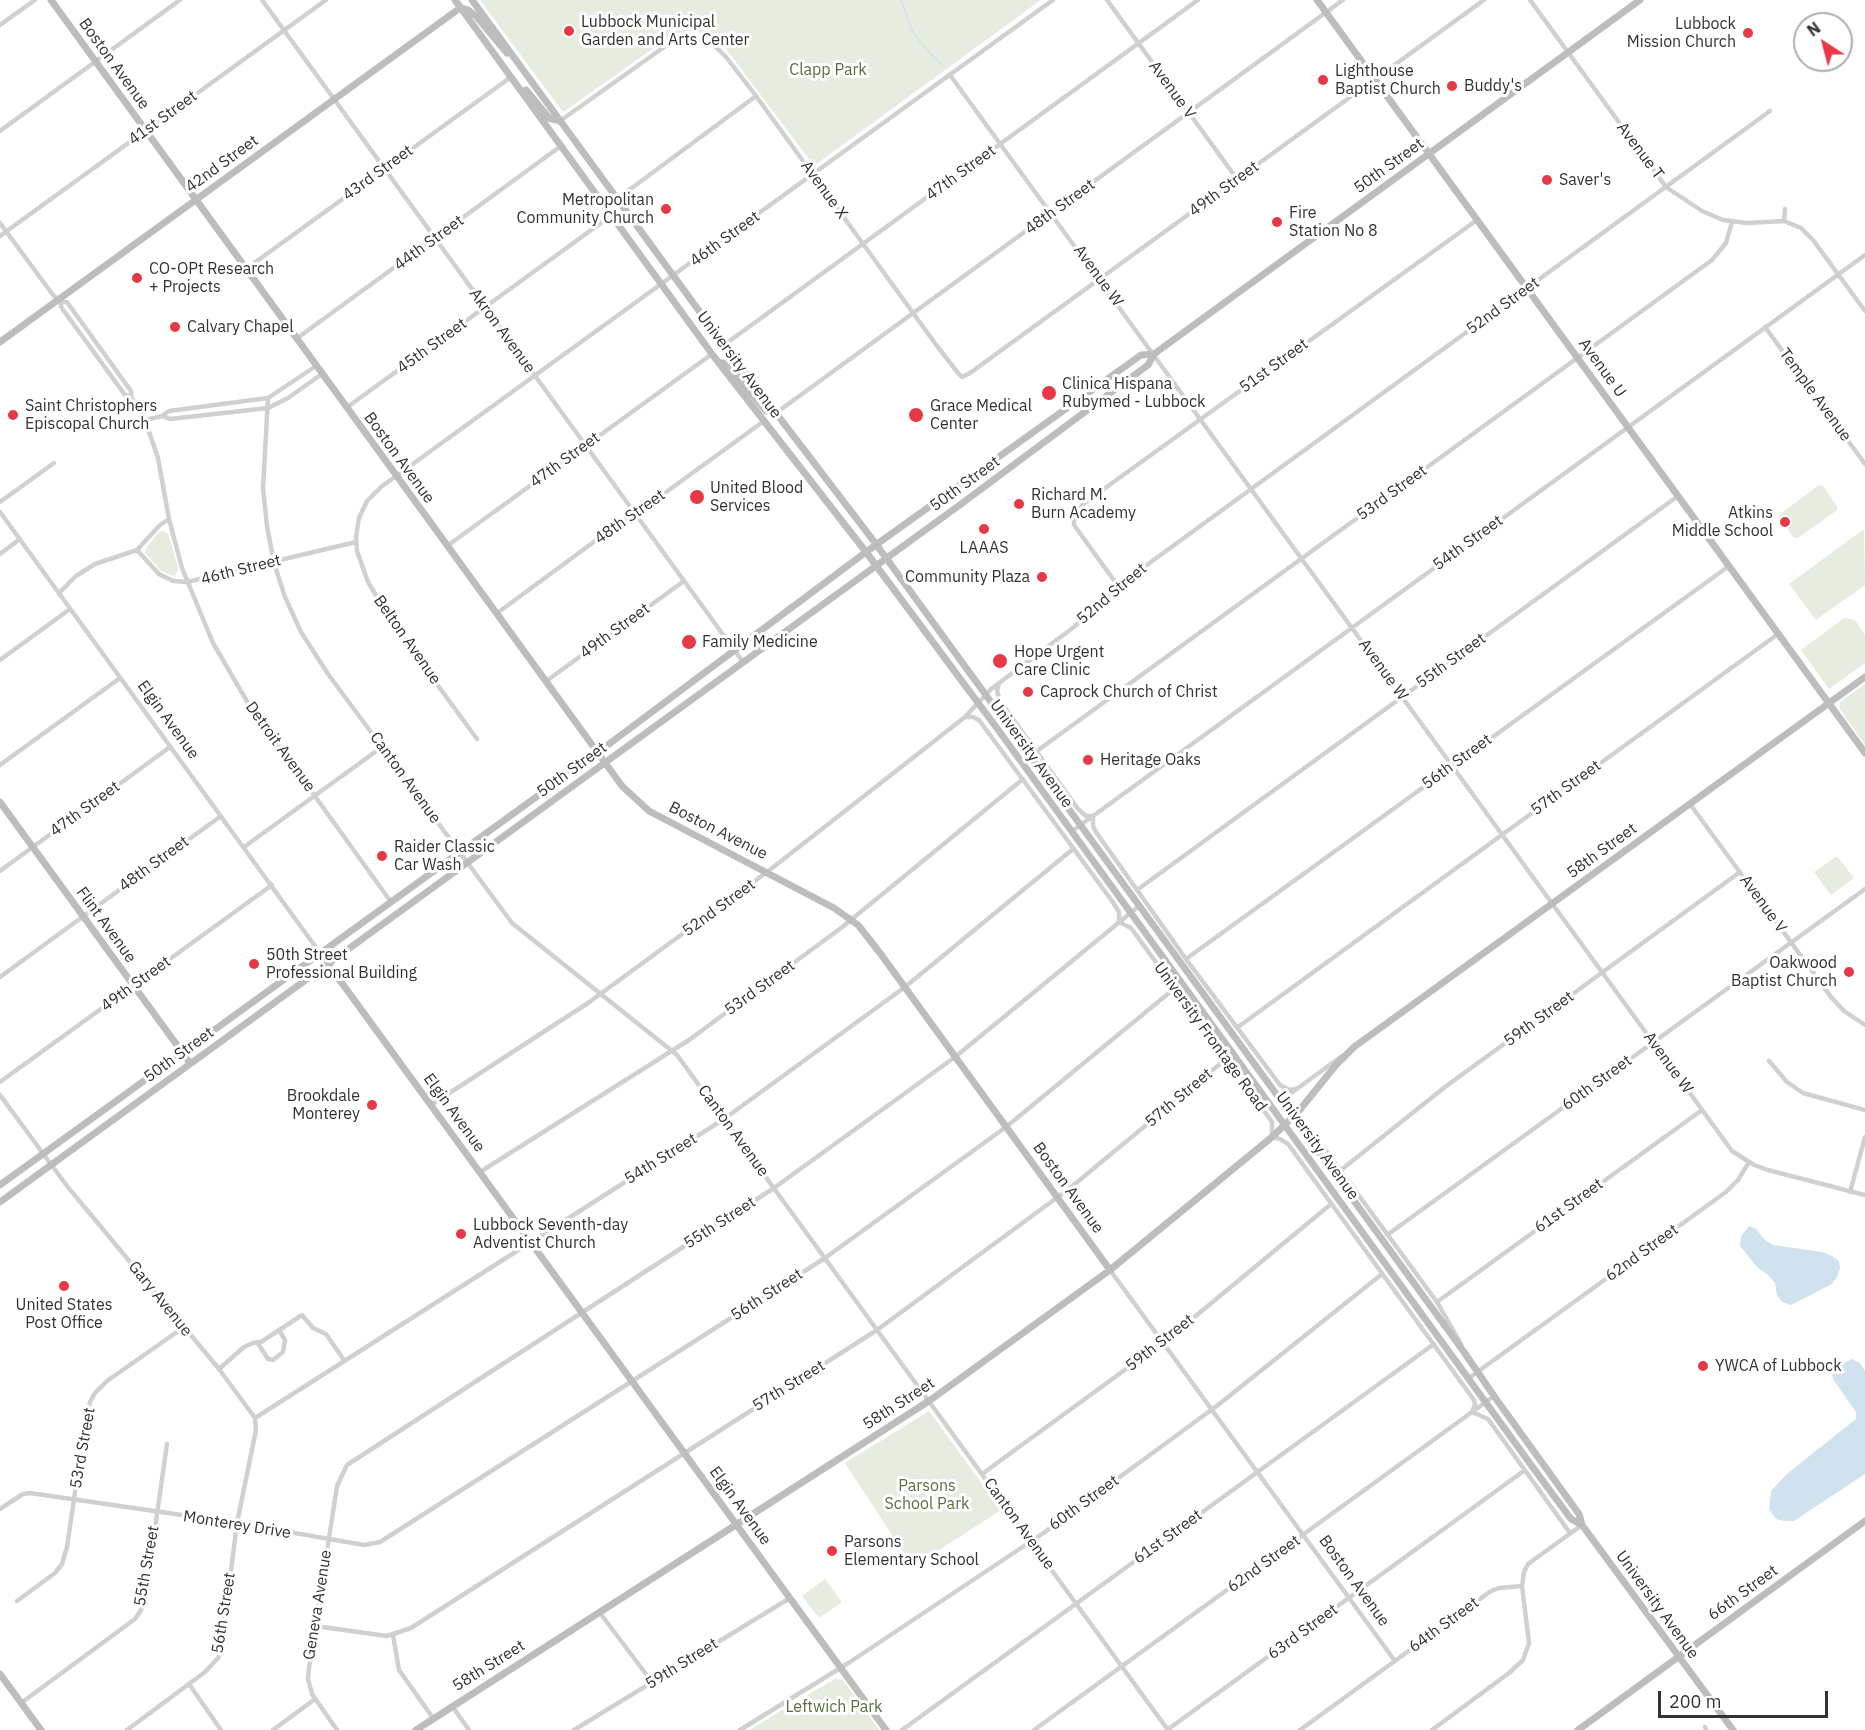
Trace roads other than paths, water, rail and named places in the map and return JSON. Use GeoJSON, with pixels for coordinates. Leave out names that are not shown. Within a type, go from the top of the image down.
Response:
{"type":"FeatureCollection","features":[{"type":"Feature","properties":{"kind":"main road","name":"Boston Avenue"},"geometry":{"type":"LineString","coordinates":[[51,0],[545,682],[628,792],[650,811],[767,872],[852,920],[865,933],[905,987],[1110,1270]]}},
{"type":"Feature","properties":{"kind":"main road","name":"University Avenue"},"geometry":{"type":"LineString","coordinates":[[455,0],[461,4],[511,77],[712,354],[876,565],[1571,1519],[1582,1525]]}},
{"type":"Feature","properties":{"kind":"main road","name":"University Avenue"},"geometry":{"type":"LineString","coordinates":[[472,0],[724,345],[877,545],[1464,1352],[1579,1514],[1582,1525],[1730,1729]]}},
{"type":"Feature","properties":{"kind":"main road","name":"Avenue U"},"geometry":{"type":"LineString","coordinates":[[1317,0],[1865,753]]}},
{"type":"Feature","properties":{"kind":"main road","name":"50th Street"},"geometry":{"type":"LineString","coordinates":[[0,1202],[1148,366],[1154,354],[1640,0]]}},
{"type":"Feature","properties":{"kind":"main road"},"geometry":{"type":"LineString","coordinates":[[461,4],[476,16],[497,44],[522,69]]}},
{"type":"Feature","properties":{"kind":"main road","name":"42nd Street"},"geometry":{"type":"LineString","coordinates":[[0,342],[60,301],[461,4]]}},
{"type":"Feature","properties":{"kind":"main road"},"geometry":{"type":"LineString","coordinates":[[511,77],[523,86],[549,118],[560,121]]}},
{"type":"Feature","properties":{"kind":"main road"},"geometry":{"type":"LineString","coordinates":[[712,354],[737,375],[766,411],[776,413]]}},
{"type":"Feature","properties":{"kind":"main road","name":"50th Street"},"geometry":{"type":"LineString","coordinates":[[0,1185],[597,753],[866,552],[1141,355],[1154,354]]}},
{"type":"Feature","properties":{"kind":"main road"},"geometry":{"type":"LineString","coordinates":[[806,473],[816,465]]}},
{"type":"Feature","properties":{"kind":"main road","name":"58th Street"},"geometry":{"type":"LineString","coordinates":[[416,1730],[929,1401],[1110,1270],[1272,1137],[1354,1047],[1865,677]]}},
{"type":"Feature","properties":{"kind":"main road","name":"Flint Avenue"},"geometry":{"type":"LineString","coordinates":[[0,802],[190,1064]]}},
{"type":"Feature","properties":{"kind":"main road","name":"Elgin Avenue"},"geometry":{"type":"LineString","coordinates":[[320,953],[886,1730]]}},
{"type":"Feature","properties":{"kind":"main road","name":"66th Street"},"geometry":{"type":"LineString","coordinates":[[1578,1730],[1865,1521]]}},
{"type":"Feature","properties":{"kind":"main road"},"geometry":{"type":"LineString","coordinates":[[0,1674],[40,1730]]}},
{"type":"Feature","properties":{"kind":"street"},"geometry":{"type":"LineString","coordinates":[[0,26],[35,0]]}},
{"type":"Feature","properties":{"kind":"street"},"geometry":{"type":"LineString","coordinates":[[0,131],[180,0]]}},
{"type":"Feature","properties":{"kind":"street","name":"Akron Avenue"},"geometry":{"type":"LineString","coordinates":[[262,0],[743,662]]}},
{"type":"Feature","properties":{"kind":"street","name":"41st Street"},"geometry":{"type":"LineString","coordinates":[[0,236],[326,0]]}},
{"type":"Feature","properties":{"kind":"street","name":"46th Street"},"geometry":{"type":"LineString","coordinates":[[397,477],[1053,0]]}},
{"type":"Feature","properties":{"kind":"street","name":"Avenue V"},"geometry":{"type":"LineString","coordinates":[[1107,0],[1238,179]]}},
{"type":"Feature","properties":{"kind":"street","name":"47th Street"},"geometry":{"type":"LineString","coordinates":[[724,345],[1198,0]]}},
{"type":"Feature","properties":{"kind":"street","name":"48th Street"},"geometry":{"type":"LineString","coordinates":[[776,413],[1343,0]]}},
{"type":"Feature","properties":{"kind":"street","name":"49th Street"},"geometry":{"type":"LineString","coordinates":[[963,377],[1484,0]]}},
{"type":"Feature","properties":{"kind":"street","name":"Avenue T"},"geometry":{"type":"LineString","coordinates":[[1530,0],[1666,187],[1702,211],[1732,222],[1784,221]]}},
{"type":"Feature","properties":{"kind":"street","name":"Avenue X"},"geometry":{"type":"LineString","coordinates":[[560,121],[674,39],[692,37],[708,41],[720,49],[756,96],[913,313],[958,374],[963,377]]}},
{"type":"Feature","properties":{"kind":"street","name":"Avenue W"},"geometry":{"type":"LineString","coordinates":[[950,75],[1732,1150],[1749,1162],[1768,1170],[1865,1196]]}},
{"type":"Feature","properties":{"kind":"street","name":"43rd Street"},"geometry":{"type":"LineString","coordinates":[[246,269],[511,77]]}},
{"type":"Feature","properties":{"kind":"street"},"geometry":{"type":"LineString","coordinates":[[617,199],[756,96]]}},
{"type":"Feature","properties":{"kind":"street","name":"52nd Street"},"geometry":{"type":"LineString","coordinates":[[431,1105],[601,993],[767,872],[965,717],[999,683],[1074,627],[1118,586],[1770,111]]}},
{"type":"Feature","properties":{"kind":"street","name":"44th Street"},"geometry":{"type":"LineString","coordinates":[[296,339],[561,146]]}},
{"type":"Feature","properties":{"kind":"street"},"geometry":{"type":"LineString","coordinates":[[1785,209],[1784,221],[1808,233],[1865,311]]}},
{"type":"Feature","properties":{"kind":"street","name":"45th Street"},"geometry":{"type":"LineString","coordinates":[[346,408],[605,220]]}},
{"type":"Feature","properties":{"kind":"street","name":"51st Street"},"geometry":{"type":"LineString","coordinates":[[1118,586],[1074,525],[1074,517],[1083,504],[1477,220]]}},
{"type":"Feature","properties":{"kind":"street","name":"53rd Street"},"geometry":{"type":"LineString","coordinates":[[1037,751],[1712,260],[1726,243],[1732,222]]}},
{"type":"Feature","properties":{"kind":"street"},"geometry":{"type":"LineString","coordinates":[[0,223],[53,295],[60,301],[67,302],[131,391],[131,397],[145,420],[158,458],[169,519],[187,582]]}},
{"type":"Feature","properties":{"kind":"street","name":"54th Street"},"geometry":{"type":"LineString","coordinates":[[1071,832],[1865,255]]}},
{"type":"Feature","properties":{"kind":"street"},"geometry":{"type":"LineString","coordinates":[[60,301],[61,307],[125,396],[131,397]]}},
{"type":"Feature","properties":{"kind":"street","name":"Temple Avenue"},"geometry":{"type":"LineString","coordinates":[[1765,327],[1865,464]]}},
{"type":"Feature","properties":{"kind":"street","name":"47th Street"},"geometry":{"type":"LineString","coordinates":[[447,546],[712,354]]}},
{"type":"Feature","properties":{"kind":"street"},"geometry":{"type":"LineString","coordinates":[[145,420],[162,416],[169,411],[268,398],[316,366]]}},
{"type":"Feature","properties":{"kind":"street"},"geometry":{"type":"LineString","coordinates":[[110,374],[116,370]]}},
{"type":"Feature","properties":{"kind":"street"},"geometry":{"type":"LineString","coordinates":[[162,416],[170,419],[268,408],[288,398],[322,374]]}},
{"type":"Feature","properties":{"kind":"street"},"geometry":{"type":"LineString","coordinates":[[268,398],[263,488],[274,562]]}},
{"type":"Feature","properties":{"kind":"street","name":"48th Street"},"geometry":{"type":"LineString","coordinates":[[496,614],[764,421]]}},
{"type":"Feature","properties":{"kind":"street"},"geometry":{"type":"LineString","coordinates":[[0,502],[54,463]]}},
{"type":"Feature","properties":{"kind":"street","name":"Belton Avenue"},"geometry":{"type":"LineString","coordinates":[[397,477],[381,487],[367,501],[359,518],[356,542],[363,570],[384,610],[477,739]]}},
{"type":"Feature","properties":{"kind":"street","name":"55th Street"},"geometry":{"type":"LineString","coordinates":[[1137,890],[1678,495]]}},
{"type":"Feature","properties":{"kind":"street","name":"Elgin Avenue"},"geometry":{"type":"LineString","coordinates":[[0,512],[320,953]]}},
{"type":"Feature","properties":{"kind":"street"},"geometry":{"type":"LineString","coordinates":[[59,593],[76,576],[95,564],[127,555],[136,550],[169,519]]}},
{"type":"Feature","properties":{"kind":"street"},"geometry":{"type":"LineString","coordinates":[[0,554],[20,539]]}},
{"type":"Feature","properties":{"kind":"street","name":"46th Street"},"geometry":{"type":"LineString","coordinates":[[136,550],[159,574],[173,581],[187,582],[356,542]]}},
{"type":"Feature","properties":{"kind":"street","name":"Canton Avenue"},"geometry":{"type":"LineString","coordinates":[[274,562],[285,597],[301,632],[328,674],[466,863],[512,923],[673,1051],[1168,1730]]}},
{"type":"Feature","properties":{"kind":"street","name":"56th Street"},"geometry":{"type":"LineString","coordinates":[[1186,959],[1729,566]]}},
{"type":"Feature","properties":{"kind":"street","name":"49th Street"},"geometry":{"type":"LineString","coordinates":[[545,682],[684,581]]}},
{"type":"Feature","properties":{"kind":"street","name":"Detroit Avenue"},"geometry":{"type":"LineString","coordinates":[[187,582],[204,626],[234,682],[392,902]]}},
{"type":"Feature","properties":{"kind":"street"},"geometry":{"type":"LineString","coordinates":[[0,660],[70,609]]}},
{"type":"Feature","properties":{"kind":"street","name":"57th Street"},"geometry":{"type":"LineString","coordinates":[[1238,1027],[1778,634]]}},
{"type":"Feature","properties":{"kind":"street"},"geometry":{"type":"LineString","coordinates":[[0,765],[120,678]]}},
{"type":"Feature","properties":{"kind":"street"},"geometry":{"type":"LineString","coordinates":[[999,683],[997,696],[1000,701],[1078,809],[1086,816],[1093,816]]}},
{"type":"Feature","properties":{"kind":"street","name":"University Frontage Road"},"geometry":{"type":"LineString","coordinates":[[965,717],[980,720],[1119,912],[1119,922],[1131,928],[1272,1122],[1272,1137]]}},
{"type":"Feature","properties":{"kind":"street","name":"47th Street"},"geometry":{"type":"LineString","coordinates":[[0,871],[170,747]]}},
{"type":"Feature","properties":{"kind":"street"},"geometry":{"type":"LineString","coordinates":[[244,847],[382,747]]}},
{"type":"Feature","properties":{"kind":"street","name":"53rd Street"},"geometry":{"type":"LineString","coordinates":[[480,1172],[673,1051],[852,920],[1023,779]]}},
{"type":"Feature","properties":{"kind":"street","name":"Avenue V"},"geometry":{"type":"LineString","coordinates":[[1690,804],[1831,997],[1844,1011],[1865,1025]]}},
{"type":"Feature","properties":{"kind":"street","name":"48th Street"},"geometry":{"type":"LineString","coordinates":[[0,977],[221,816]]}},
{"type":"Feature","properties":{"kind":"street","name":"University Frontage Road"},"geometry":{"type":"LineString","coordinates":[[1093,816],[1096,832],[1186,959],[1280,1085],[1289,1090],[1296,1089]]}},
{"type":"Feature","properties":{"kind":"street","name":"54th Street"},"geometry":{"type":"LineString","coordinates":[[255,1418],[724,1119],[905,987],[1073,849]]}},
{"type":"Feature","properties":{"kind":"street","name":"59th Street"},"geometry":{"type":"LineString","coordinates":[[1341,1170],[1445,1087],[1740,872]]}},
{"type":"Feature","properties":{"kind":"street","name":"49th Street"},"geometry":{"type":"LineString","coordinates":[[0,1082],[272,885]]}},
{"type":"Feature","properties":{"kind":"street","name":"60th Street"},"geometry":{"type":"LineString","coordinates":[[1387,1235],[1865,889]]}},
{"type":"Feature","properties":{"kind":"street","name":"55th Street"},"geometry":{"type":"LineString","coordinates":[[342,1473],[347,1465],[774,1188],[955,1056],[1139,906]]}},
{"type":"Feature","properties":{"kind":"street","name":"56th Street"},"geometry":{"type":"LineString","coordinates":[[329,1539],[364,1545],[380,1542],[825,1258],[1006,1126],[1174,988]]}},
{"type":"Feature","properties":{"kind":"street","name":"58th Street"},"geometry":{"type":"LineString","coordinates":[[1277,1096],[1287,1096],[1354,1047]]}},
{"type":"Feature","properties":{"kind":"street","name":"57th Street"},"geometry":{"type":"LineString","coordinates":[[315,1626],[387,1636],[411,1628],[877,1330],[1058,1198],[1226,1059]]}},
{"type":"Feature","properties":{"kind":"street"},"geometry":{"type":"LineString","coordinates":[[1769,1061],[1787,1082],[1803,1093],[1865,1110]]}},
{"type":"Feature","properties":{"kind":"street","name":"Gary Avenue"},"geometry":{"type":"LineString","coordinates":[[0,1095],[43,1155],[219,1369],[255,1418]]}},
{"type":"Feature","properties":{"kind":"street","name":"61st Street"},"geometry":{"type":"LineString","coordinates":[[1437,1302],[1702,1110]]}},
{"type":"Feature","properties":{"kind":"street"},"geometry":{"type":"LineString","coordinates":[[1304,1133],[1320,1143],[1341,1170],[1437,1302],[1455,1331],[1464,1352]]}},
{"type":"Feature","properties":{"kind":"street"},"geometry":{"type":"LineString","coordinates":[[1272,1137],[1280,1138],[1288,1144],[1474,1400],[1475,1406],[1472,1412],[1488,1419],[1570,1533]]}},
{"type":"Feature","properties":{"kind":"street"},"geometry":{"type":"LineString","coordinates":[[1850,1192],[1865,1137]]}},
{"type":"Feature","properties":{"kind":"street","name":"62nd Street"},"geometry":{"type":"LineString","coordinates":[[1469,1378],[1726,1192],[1738,1180],[1749,1162]]}},
{"type":"Feature","properties":{"kind":"street","name":"59th Street"},"geometry":{"type":"LineString","coordinates":[[982,1474],[1163,1342],[1331,1204]]}},
{"type":"Feature","properties":{"kind":"street","name":"Boston Avenue"},"geometry":{"type":"LineString","coordinates":[[1110,1270],[1395,1661]]}},
{"type":"Feature","properties":{"kind":"street","name":"60th Street"},"geometry":{"type":"LineString","coordinates":[[740,1730],[841,1668],[1031,1541],[1212,1409],[1382,1274]]}},
{"type":"Feature","properties":{"kind":"street"},"geometry":{"type":"LineString","coordinates":[[219,1369],[244,1347],[257,1342],[303,1315],[313,1328],[326,1334],[344,1360]]}},
{"type":"Feature","properties":{"kind":"street","name":"53rd Street"},"geometry":{"type":"LineString","coordinates":[[0,1509],[23,1494],[74,1500],[84,1431],[90,1402],[95,1393],[107,1381],[184,1327]]}},
{"type":"Feature","properties":{"kind":"street"},"geometry":{"type":"LineString","coordinates":[[257,1342],[268,1359],[273,1360],[283,1352],[285,1340],[279,1330]]}},
{"type":"Feature","properties":{"kind":"street","name":"61st Street"},"geometry":{"type":"LineString","coordinates":[[902,1730],[1434,1344]]}},
{"type":"Feature","properties":{"kind":"street","name":"62nd Street"},"geometry":{"type":"LineString","coordinates":[[1034,1730],[1494,1396]]}},
{"type":"Feature","properties":{"kind":"street"},"geometry":{"type":"LineString","coordinates":[[237,1523],[256,1430],[255,1418]]}},
{"type":"Feature","properties":{"kind":"street","name":"55th Street"},"geometry":{"type":"LineString","coordinates":[[21,1703],[135,1619],[141,1610],[145,1598],[167,1444]]}},
{"type":"Feature","properties":{"kind":"street","name":"63rd Street"},"geometry":{"type":"LineString","coordinates":[[1168,1730],[1525,1470]]}},
{"type":"Feature","properties":{"kind":"street","name":"Geneva Avenue"},"geometry":{"type":"LineString","coordinates":[[337,1730],[315,1699],[308,1679],[337,1486],[342,1473]]}},
{"type":"Feature","properties":{"kind":"street"},"geometry":{"type":"LineString","coordinates":[[17,1601],[55,1573],[62,1563],[67,1547],[74,1500]]}},
{"type":"Feature","properties":{"kind":"street","name":"Monterey Drive"},"geometry":{"type":"LineString","coordinates":[[74,1500],[237,1523],[329,1539]]}},
{"type":"Feature","properties":{"kind":"street","name":"56th Street"},"geometry":{"type":"LineString","coordinates":[[127,1730],[213,1665],[221,1651],[237,1523]]}},
{"type":"Feature","properties":{"kind":"street"},"geometry":{"type":"LineString","coordinates":[[1431,1730],[1509,1673],[1523,1660],[1529,1643],[1522,1586],[1524,1572],[1528,1564],[1582,1525]]}},
{"type":"Feature","properties":{"kind":"street","name":"64th Street"},"geometry":{"type":"LineString","coordinates":[[1300,1730],[1491,1591],[1498,1588],[1522,1586]]}},
{"type":"Feature","properties":{"kind":"street","name":"59th Street"},"geometry":{"type":"LineString","coordinates":[[574,1730],[790,1598]]}},
{"type":"Feature","properties":{"kind":"street"},"geometry":{"type":"LineString","coordinates":[[600,1612],[652,1682]]}},
{"type":"Feature","properties":{"kind":"street"},"geometry":{"type":"LineString","coordinates":[[393,1635],[399,1670],[433,1718]]}},
{"type":"Feature","properties":{"kind":"street"},"geometry":{"type":"LineString","coordinates":[[189,1684],[221,1730]]}},
{"type":"Feature","properties":{"kind":"street"},"geometry":{"type":"LineString","coordinates":[[273,1730],[315,1699]]}},
{"type":"Feature","properties":{"kind":"street"},"geometry":{"type":"LineString","coordinates":[[452,1706],[469,1730]]}},
{"type":"Feature","properties":{"kind":"water"},"geometry":{"type":"Polygon","coordinates":[[[1749,1226],[1756,1229],[1765,1240],[1773,1245],[1822,1252],[1832,1256],[1839,1261],[1840,1268],[1837,1277],[1832,1284],[1791,1305],[1782,1302],[1777,1295],[1775,1283],[1758,1268],[1740,1246],[1741,1236],[1749,1226]]]}},
{"type":"Feature","properties":{"kind":"water"},"geometry":{"type":"Polygon","coordinates":[[[1852,1359],[1860,1363],[1865,1371],[1865,1474],[1794,1521],[1776,1519],[1769,1509],[1771,1491],[1788,1473],[1856,1419],[1856,1412],[1833,1379],[1832,1373],[1836,1367],[1852,1359]]]}},
{"type":"Feature","properties":{"kind":"waterway"},"geometry":{"type":"LineString","coordinates":[[901,0],[912,30],[943,66]]}},
{"type":"Feature","properties":{"kind":"place","name":"Lubbock Municipal Garden and Arts Center"},"geometry":{"type":"Point","coordinates":[569,31]}},
{"type":"Feature","properties":{"kind":"place","name":"Lubbock Mission Church"},"geometry":{"type":"Point","coordinates":[1748,33]}},
{"type":"Feature","properties":{"kind":"place","name":"Lighthouse Baptist Church"},"geometry":{"type":"Point","coordinates":[1323,80]}},
{"type":"Feature","properties":{"kind":"place","name":"Buddy's"},"geometry":{"type":"Point","coordinates":[1452,86]}},
{"type":"Feature","properties":{"kind":"place","name":"Saver's"},"geometry":{"type":"Point","coordinates":[1547,180]}},
{"type":"Feature","properties":{"kind":"place","name":"Metropolitan Community Church"},"geometry":{"type":"Point","coordinates":[666,209]}},
{"type":"Feature","properties":{"kind":"place","name":"Fire Station No 8"},"geometry":{"type":"Point","coordinates":[1277,222]}},
{"type":"Feature","properties":{"kind":"place","name":"CO-OPt Research + Projects"},"geometry":{"type":"Point","coordinates":[137,278]}},
{"type":"Feature","properties":{"kind":"place","name":"Calvary Chapel"},"geometry":{"type":"Point","coordinates":[175,327]}},
{"type":"Feature","properties":{"kind":"place","name":"Clinica Hispana Rubymed - Lubbock"},"geometry":{"type":"Point","coordinates":[1049,393]}},
{"type":"Feature","properties":{"kind":"place","name":"Saint Christophers Episcopal Church"},"geometry":{"type":"Point","coordinates":[13,415]}},
{"type":"Feature","properties":{"kind":"place","name":"Grace Medical Center"},"geometry":{"type":"Point","coordinates":[916,415]}},
{"type":"Feature","properties":{"kind":"place","name":"United Blood Services"},"geometry":{"type":"Point","coordinates":[697,497]}},
{"type":"Feature","properties":{"kind":"place","name":"Richard M. Burn Academy"},"geometry":{"type":"Point","coordinates":[1019,504]}},
{"type":"Feature","properties":{"kind":"place","name":"Atkins Middle School"},"geometry":{"type":"Point","coordinates":[1785,522]}},
{"type":"Feature","properties":{"kind":"place","name":"LAAAS"},"geometry":{"type":"Point","coordinates":[984,529]}},
{"type":"Feature","properties":{"kind":"place","name":"Community Plaza"},"geometry":{"type":"Point","coordinates":[1042,577]}},
{"type":"Feature","properties":{"kind":"place","name":"Family Medicine"},"geometry":{"type":"Point","coordinates":[689,642]}},
{"type":"Feature","properties":{"kind":"place","name":"Hope Urgent Care Clinic"},"geometry":{"type":"Point","coordinates":[1000,661]}},
{"type":"Feature","properties":{"kind":"place","name":"Caprock Church of Christ"},"geometry":{"type":"Point","coordinates":[1028,692]}},
{"type":"Feature","properties":{"kind":"place","name":"Heritage Oaks"},"geometry":{"type":"Point","coordinates":[1088,760]}},
{"type":"Feature","properties":{"kind":"place","name":"Raider Classic Car Wash"},"geometry":{"type":"Point","coordinates":[382,856]}},
{"type":"Feature","properties":{"kind":"place","name":"50th Street Professional Building"},"geometry":{"type":"Point","coordinates":[254,964]}},
{"type":"Feature","properties":{"kind":"place","name":"Oakwood Baptist Church"},"geometry":{"type":"Point","coordinates":[1849,972]}},
{"type":"Feature","properties":{"kind":"place","name":"Brookdale Monterey"},"geometry":{"type":"Point","coordinates":[372,1105]}},
{"type":"Feature","properties":{"kind":"place","name":"Lubbock Seventh-day Adventist Church"},"geometry":{"type":"Point","coordinates":[461,1234]}},
{"type":"Feature","properties":{"kind":"place","name":"United States Post Office"},"geometry":{"type":"Point","coordinates":[64,1286]}},
{"type":"Feature","properties":{"kind":"place","name":"YWCA of Lubbock"},"geometry":{"type":"Point","coordinates":[1703,1366]}},
{"type":"Feature","properties":{"kind":"place","name":"Parsons Elementary School"},"geometry":{"type":"Point","coordinates":[832,1551]}},
{"type":"Feature","properties":{"kind":"park label","name":"Clapp Park"},"geometry":{"type":"Point","coordinates":[828,70]}},
{"type":"Feature","properties":{"kind":"park label","name":"Parsons School Park"},"geometry":{"type":"Point","coordinates":[927,1495]}},
{"type":"Feature","properties":{"kind":"park label","name":"Leftwich Park"},"geometry":{"type":"Point","coordinates":[834,1707]}}]}
